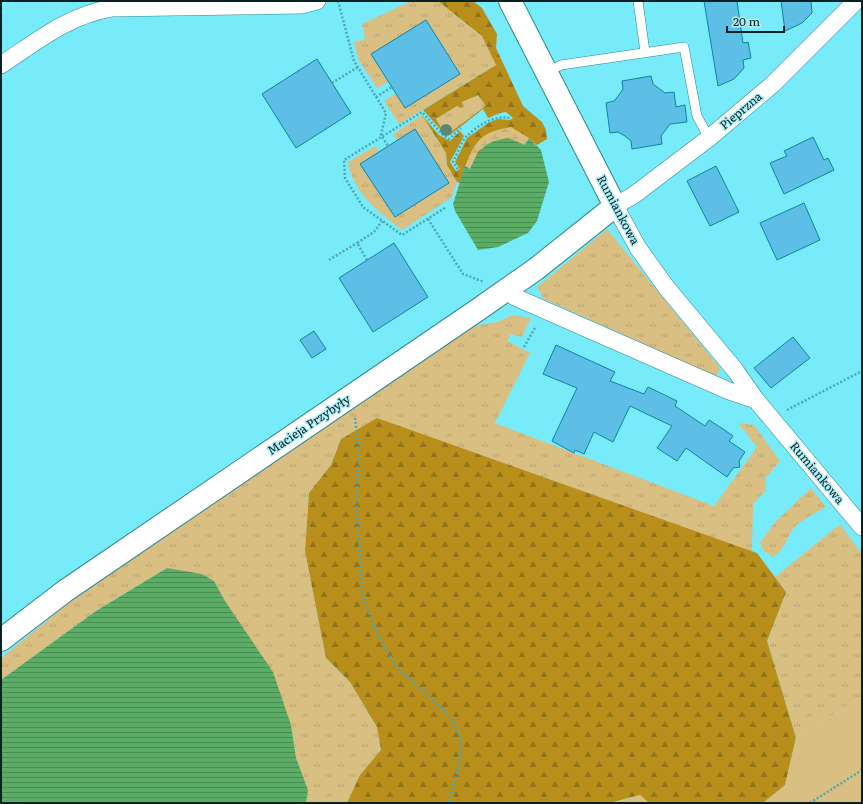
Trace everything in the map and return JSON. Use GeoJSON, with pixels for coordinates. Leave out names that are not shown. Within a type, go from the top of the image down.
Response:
{"type":"FeatureCollection","features":[{"type":"Feature","properties":{"kind":"street"},"geometry":{"type":"LineString","coordinates":[[1,65],[61,25],[90,12],[112,8],[301,5],[316,1]]}},
{"type":"Feature","properties":{"kind":"street","name":"Rumiankowa"},"geometry":{"type":"LineString","coordinates":[[510,1],[638,248],[666,287],[735,370],[756,400],[862,527]]}},
{"type":"Feature","properties":{"kind":"street","name":"Pieprzna"},"geometry":{"type":"LineString","coordinates":[[615,206],[638,192],[709,138],[773,84],[856,1]]}},
{"type":"Feature","properties":{"kind":"street","name":"Macieja Przybyły"},"geometry":{"type":"LineString","coordinates":[[1,640],[65,591],[347,400],[499,286],[536,269],[615,206]]}},
{"type":"Feature","properties":{"kind":"street","name":"Rumiankowa"},"geometry":{"type":"LineString","coordinates":[[499,286],[515,297],[729,391],[756,400]]}},
{"type":"Feature","properties":{"kind":"lane"},"geometry":{"type":"LineString","coordinates":[[638,1],[645,52]]}},
{"type":"Feature","properties":{"kind":"lane"},"geometry":{"type":"LineString","coordinates":[[546,73],[561,65],[684,47],[697,116],[709,138]]}},
{"type":"Feature","properties":{"kind":"path"},"geometry":{"type":"LineString","coordinates":[[338,1],[354,61],[386,112],[381,135],[388,146]]}},
{"type":"Feature","properties":{"kind":"path"},"geometry":{"type":"LineString","coordinates":[[332,83],[358,67]]}},
{"type":"Feature","properties":{"kind":"path"},"geometry":{"type":"LineString","coordinates":[[376,97],[392,87]]}},
{"type":"Feature","properties":{"kind":"path"},"geometry":{"type":"LineString","coordinates":[[445,208],[402,235],[363,207],[345,178],[344,160],[422,112],[442,134],[449,139],[461,128]]}},
{"type":"Feature","properties":{"kind":"path"},"geometry":{"type":"LineString","coordinates":[[458,169],[453,162],[466,138],[489,121],[500,116],[510,118]]}},
{"type":"Feature","properties":{"kind":"path"},"geometry":{"type":"LineString","coordinates":[[428,219],[463,274],[499,286]]}},
{"type":"Feature","properties":{"kind":"path"},"geometry":{"type":"LineString","coordinates":[[329,260],[374,232],[382,221]]}},
{"type":"Feature","properties":{"kind":"path"},"geometry":{"type":"LineString","coordinates":[[357,243],[367,260]]}},
{"type":"Feature","properties":{"kind":"path"},"geometry":{"type":"LineString","coordinates":[[524,347],[538,323]]}},
{"type":"Feature","properties":{"kind":"path"},"geometry":{"type":"LineString","coordinates":[[774,420],[782,413],[862,370]]}},
{"type":"Feature","properties":{"kind":"path"},"geometry":{"type":"LineString","coordinates":[[347,400],[354,418],[359,454],[356,503],[363,595],[366,606],[395,664],[441,709],[458,730],[460,751],[449,803]]}},
{"type":"Feature","properties":{"kind":"path"},"geometry":{"type":"LineString","coordinates":[[810,803],[862,770]]}},
{"type":"Feature","properties":{"kind":"green space"},"geometry":{"type":"Polygon","coordinates":[[[411,1],[438,1],[482,36],[496,65],[399,124],[384,101],[396,93],[406,108],[460,73],[426,20],[372,54],[389,81],[377,88],[358,59],[354,42],[365,39],[362,24],[411,1]]]}},
{"type":"Feature","properties":{"kind":"green space"},"geometry":{"type":"Polygon","coordinates":[[[438,1],[473,1],[482,8],[497,34],[496,48],[523,106],[542,122],[546,130],[547,139],[537,145],[529,138],[465,166],[460,183],[457,182],[447,165],[446,153],[422,115],[439,135],[450,141],[460,131],[464,136],[450,162],[456,171],[460,169],[455,162],[467,138],[488,123],[498,119],[510,120],[513,118],[506,112],[488,118],[483,109],[450,135],[443,132],[423,110],[496,65],[482,36],[438,1]],[[478,95],[462,102],[463,107],[461,108],[457,106],[436,119],[443,132],[448,134],[485,105],[478,95]]]}},
{"type":"Feature","properties":{"kind":"green space"},"geometry":{"type":"Polygon","coordinates":[[[478,95],[485,105],[483,108],[448,134],[443,132],[436,119],[457,106],[461,108],[463,107],[462,102],[478,95]]]}},
{"type":"Feature","properties":{"kind":"green space"},"geometry":{"type":"Polygon","coordinates":[[[422,115],[446,153],[447,165],[457,182],[451,198],[402,230],[368,201],[355,183],[348,162],[375,146],[379,152],[361,164],[395,217],[449,183],[415,129],[397,140],[393,134],[422,115]]]}},
{"type":"Feature","properties":{"kind":"green space"},"geometry":{"type":"Polygon","coordinates":[[[511,127],[529,138],[525,145],[508,138],[479,150],[470,169],[465,166],[476,144],[481,139],[493,132],[511,127]]]}},
{"type":"Feature","properties":{"kind":"green space"},"geometry":{"type":"Polygon","coordinates":[[[607,229],[721,369],[716,376],[544,299],[537,287],[607,229]]]}},
{"type":"Feature","properties":{"kind":"green space"},"geometry":{"type":"Polygon","coordinates":[[[512,315],[531,318],[522,337],[511,334],[507,341],[530,353],[495,423],[714,506],[757,447],[738,423],[754,425],[780,461],[765,479],[766,490],[753,504],[752,552],[377,419],[341,439],[331,465],[309,493],[305,551],[326,658],[350,682],[377,727],[381,750],[360,775],[347,803],[306,803],[308,790],[296,758],[291,725],[214,581],[167,568],[96,611],[1,680],[1,658],[103,575],[472,326],[497,322],[512,315]]]}},
{"type":"Feature","properties":{"kind":"green space"},"geometry":{"type":"Polygon","coordinates":[[[377,418],[757,553],[786,592],[767,641],[796,738],[785,786],[763,803],[649,803],[640,795],[610,803],[347,803],[360,775],[381,750],[377,727],[350,682],[326,658],[305,551],[309,493],[331,465],[341,439],[377,418]]]}},
{"type":"Feature","properties":{"kind":"green space"},"geometry":{"type":"Polygon","coordinates":[[[811,488],[826,507],[799,523],[792,530],[782,548],[773,557],[764,551],[760,543],[775,522],[811,488]]]}},
{"type":"Feature","properties":{"kind":"green space"},"geometry":{"type":"Polygon","coordinates":[[[840,524],[862,554],[862,696],[796,738],[767,641],[786,592],[775,577],[840,524]]]}},
{"type":"Feature","properties":{"kind":"green space"},"geometry":{"type":"Polygon","coordinates":[[[862,696],[862,803],[763,803],[785,785],[796,738],[862,696]]]}},
{"type":"Feature","properties":{"kind":"green space"},"geometry":{"type":"Polygon","coordinates":[[[640,795],[649,803],[610,803],[640,795]]]}},
{"type":"Feature","properties":{"kind":"shaded area"},"geometry":{"type":"Polygon","coordinates":[[[508,138],[525,145],[529,138],[541,150],[549,182],[537,221],[528,233],[498,247],[478,250],[455,211],[453,204],[465,166],[470,169],[480,151],[488,144],[508,138]]]}},
{"type":"Feature","properties":{"kind":"shaded area"},"geometry":{"type":"Polygon","coordinates":[[[167,568],[202,574],[214,581],[225,601],[273,672],[291,725],[296,758],[308,790],[306,803],[1,803],[1,680],[96,611],[167,568]]]}},
{"type":"Feature","properties":{"kind":"building"},"geometry":{"type":"Polygon","coordinates":[[[704,1],[737,1],[743,43],[748,42],[751,58],[743,60],[744,68],[734,79],[718,86],[704,1]]]}},
{"type":"Feature","properties":{"kind":"building"},"geometry":{"type":"Polygon","coordinates":[[[781,1],[811,1],[812,13],[802,23],[785,31],[781,1]]]}},
{"type":"Feature","properties":{"kind":"building"},"geometry":{"type":"Polygon","coordinates":[[[426,20],[460,74],[405,108],[371,54],[426,20]]]}},
{"type":"Feature","properties":{"kind":"building"},"geometry":{"type":"Polygon","coordinates":[[[317,59],[351,113],[296,148],[262,94],[317,59]]]}},
{"type":"Feature","properties":{"kind":"building"},"geometry":{"type":"Polygon","coordinates":[[[651,76],[653,84],[665,93],[674,92],[676,107],[685,105],[687,122],[670,124],[661,136],[662,144],[632,149],[631,141],[625,136],[618,132],[610,133],[606,103],[614,101],[619,95],[623,89],[622,81],[651,76]]]}},
{"type":"Feature","properties":{"kind":"building"},"geometry":{"type":"Polygon","coordinates":[[[415,129],[449,183],[395,217],[360,164],[415,129]]]}},
{"type":"Feature","properties":{"kind":"building"},"geometry":{"type":"Polygon","coordinates":[[[813,137],[824,160],[828,158],[834,170],[784,194],[770,163],[787,156],[784,151],[813,137]]]}},
{"type":"Feature","properties":{"kind":"building"},"geometry":{"type":"Polygon","coordinates":[[[716,166],[739,212],[710,226],[687,181],[716,166]]]}},
{"type":"Feature","properties":{"kind":"building"},"geometry":{"type":"Polygon","coordinates":[[[804,203],[820,240],[777,260],[760,223],[804,203]]]}},
{"type":"Feature","properties":{"kind":"building"},"geometry":{"type":"Polygon","coordinates":[[[394,243],[428,297],[373,332],[339,278],[394,243]]]}},
{"type":"Feature","properties":{"kind":"building"},"geometry":{"type":"Polygon","coordinates":[[[314,331],[326,349],[312,358],[300,340],[314,331]]]}},
{"type":"Feature","properties":{"kind":"building"},"geometry":{"type":"Polygon","coordinates":[[[793,337],[810,358],[771,388],[754,368],[793,337]]]}},
{"type":"Feature","properties":{"kind":"building"},"geometry":{"type":"Polygon","coordinates":[[[556,345],[615,372],[610,381],[644,394],[648,387],[677,401],[675,406],[705,426],[709,420],[723,429],[733,436],[729,441],[745,452],[739,461],[740,467],[733,468],[727,477],[686,448],[677,461],[657,448],[672,426],[630,406],[613,442],[594,432],[584,454],[575,450],[574,453],[552,441],[577,388],[543,374],[556,345]]]}}]}
